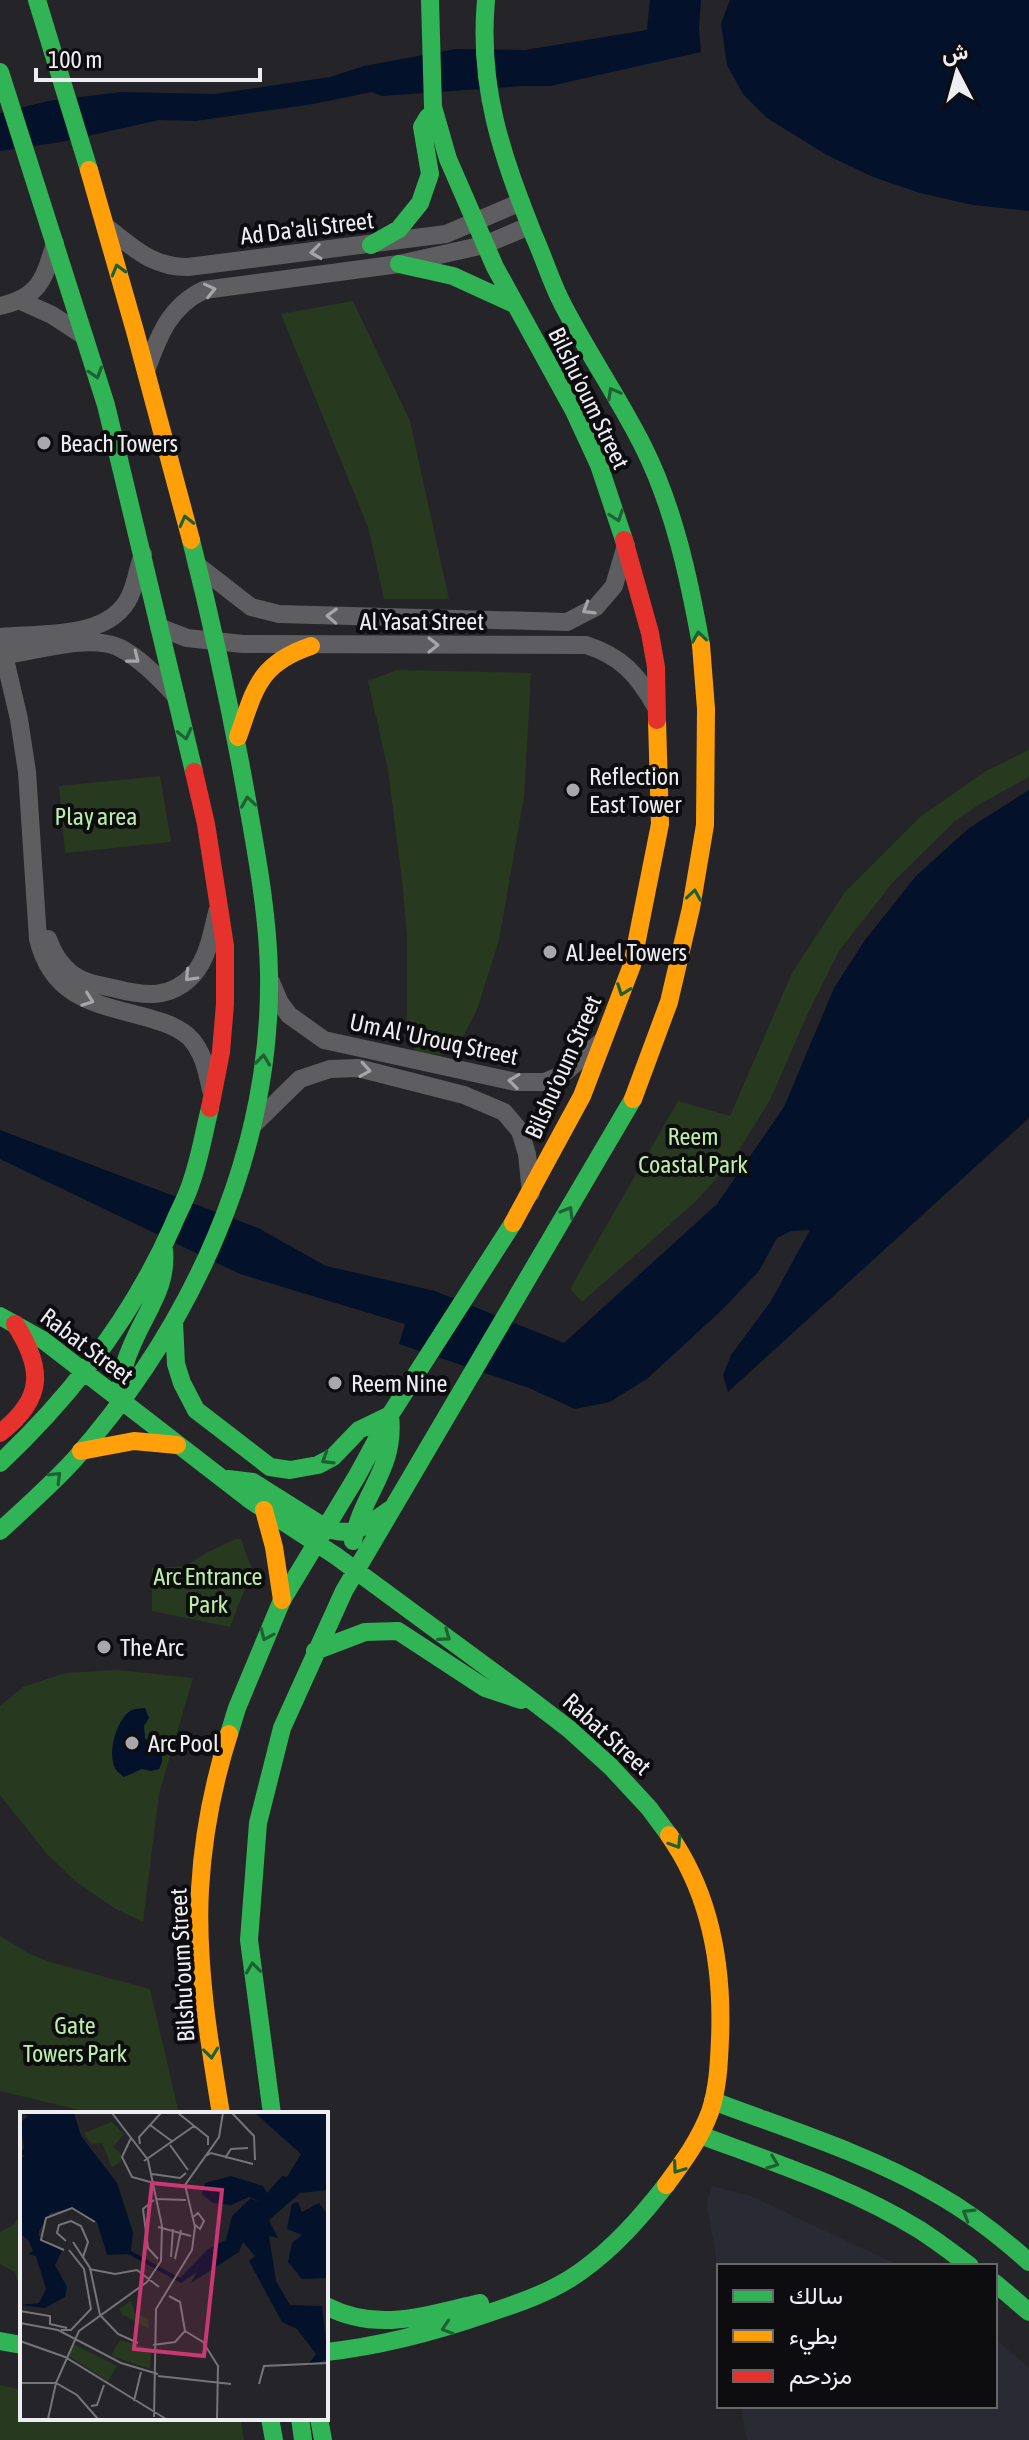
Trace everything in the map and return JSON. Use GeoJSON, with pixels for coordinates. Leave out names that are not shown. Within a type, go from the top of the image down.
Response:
{"type":"FeatureCollection","features":[{"type":"Feature","properties":{"kind":"main road","name":"Bilshu'oum Street"},"geometry":{"type":"LineString","coordinates":[[221,2112],[212,2061],[201,1945],[200,1891],[205,1840],[218,1769],[242,1695],[282,1600],[390,1415],[531,1193],[582,1096],[632,965],[660,824],[656,667],[626,545],[599,465],[574,411],[484,245],[438,133],[433,107],[430,0]]}},
{"type":"Feature","properties":{"kind":"main road","name":"Bilshu'oum Street"},"geometry":{"type":"LineString","coordinates":[[272,2112],[249,1940],[258,1823],[282,1728],[344,1591],[635,1096],[669,1002],[691,908],[705,825],[706,709],[701,647],[690,583],[666,503],[644,448],[561,301],[529,226],[501,147],[489,101],[484,22],[486,0]]}},
{"type":"Feature","properties":{"kind":"main road"},"geometry":{"type":"LineString","coordinates":[[0,1531],[81,1451],[120,1402],[174,1322],[210,1252],[252,1126],[262,1073],[269,978],[266,920],[238,737],[147,368],[39,2]]}},
{"type":"Feature","properties":{"kind":"main road"},"geometry":{"type":"LineString","coordinates":[[0,72],[106,405],[206,824],[225,946],[221,1052],[192,1182],[163,1248],[134,1300],[89,1366],[42,1423],[0,1463]]}},
{"type":"Feature","properties":{"kind":"main road"},"geometry":{"type":"LineString","coordinates":[[371,245],[399,229],[420,203],[430,174],[422,127],[433,107]]}},
{"type":"Feature","properties":{"kind":"main road"},"geometry":{"type":"LineString","coordinates":[[399,264],[453,276],[514,304]]}},
{"type":"Feature","properties":{"kind":"main road"},"geometry":{"type":"LineString","coordinates":[[238,737],[263,675],[275,661],[291,651],[311,646]]}},
{"type":"Feature","properties":{"kind":"main road"},"geometry":{"type":"LineString","coordinates":[[120,1402],[124,1368],[133,1340],[164,1282],[166,1265],[163,1248]]}},
{"type":"Feature","properties":{"kind":"main road"},"geometry":{"type":"LineString","coordinates":[[0,1433],[25,1410],[38,1379],[33,1351],[7,1319]]}},
{"type":"Feature","properties":{"kind":"main road","name":"Rabat Street"},"geometry":{"type":"LineString","coordinates":[[7,1319],[89,1366],[120,1402],[264,1510],[321,1535],[357,1571],[536,1703],[628,1781],[670,1833],[699,1887],[711,1925],[719,1960],[722,2006],[719,2064],[713,2101],[700,2135],[642,2217],[578,2273],[546,2291],[438,2331],[328,2352]]}},
{"type":"Feature","properties":{"kind":"main road"},"geometry":{"type":"LineString","coordinates":[[174,1322],[176,1364],[196,1410],[270,1467],[290,1470],[318,1465],[333,1457],[359,1430],[390,1415],[393,1428],[390,1456],[357,1518],[354,1530],[357,1571]]}},
{"type":"Feature","properties":{"kind":"main road"},"geometry":{"type":"LineString","coordinates":[[89,1366],[124,1368],[140,1364],[156,1351]]}},
{"type":"Feature","properties":{"kind":"main road"},"geometry":{"type":"LineString","coordinates":[[81,1451],[134,1441],[179,1445]]}},
{"type":"Feature","properties":{"kind":"main road"},"geometry":{"type":"LineString","coordinates":[[219,1478],[253,1482],[321,1535],[364,1528],[396,1505]]}},
{"type":"Feature","properties":{"kind":"main road"},"geometry":{"type":"LineString","coordinates":[[264,1510],[274,1547],[282,1600]]}},
{"type":"Feature","properties":{"kind":"main road"},"geometry":{"type":"LineString","coordinates":[[315,1651],[352,1635],[381,1629],[398,1631],[485,1688],[536,1703]]}},
{"type":"Feature","properties":{"kind":"main road"},"geometry":{"type":"LineString","coordinates":[[713,2101],[920,2184],[993,2230],[1029,2262]]}},
{"type":"Feature","properties":{"kind":"main road"},"geometry":{"type":"LineString","coordinates":[[700,2135],[808,2176],[876,2207],[919,2230],[967,2264]]}},
{"type":"Feature","properties":{"kind":"main road"},"geometry":{"type":"LineString","coordinates":[[997,2285],[1029,2312]]}},
{"type":"Feature","properties":{"kind":"main road"},"geometry":{"type":"LineString","coordinates":[[328,2307],[342,2315],[379,2322],[546,2291]]}},
{"type":"Feature","properties":{"kind":"main road"},"geometry":{"type":"LineString","coordinates":[[0,2331],[20,2329]]}},
{"type":"Feature","properties":{"kind":"main road"},"geometry":{"type":"LineString","coordinates":[[0,2341],[20,2345]]}},
{"type":"Feature","properties":{"kind":"main road"},"geometry":{"type":"LineString","coordinates":[[270,2420],[274,2440]]}},
{"type":"Feature","properties":{"kind":"main road"},"geometry":{"type":"LineString","coordinates":[[300,2420],[303,2440]]}},
{"type":"Feature","properties":{"kind":"main road"},"geometry":{"type":"LineString","coordinates":[[319,2420],[323,2440]]}},
{"type":"Feature","properties":{"kind":"street","name":"Ad Da'ali Street"},"geometry":{"type":"LineString","coordinates":[[105,226],[157,264],[188,267],[446,234],[521,202]]}},
{"type":"Feature","properties":{"kind":"street","name":"Ad Da'ali Street"},"geometry":{"type":"LineString","coordinates":[[147,368],[160,331],[176,309],[190,296],[204,290],[399,264],[484,245],[529,226]]}},
{"type":"Feature","properties":{"kind":"street"},"geometry":{"type":"LineString","coordinates":[[0,306],[21,301],[34,290],[43,278],[55,243]]}},
{"type":"Feature","properties":{"kind":"street"},"geometry":{"type":"LineString","coordinates":[[21,301],[52,315],[84,336]]}},
{"type":"Feature","properties":{"kind":"street","name":"Al Yasat Street"},"geometry":{"type":"LineString","coordinates":[[197,565],[251,607],[279,614],[567,622],[596,607],[614,586],[626,545]]}},
{"type":"Feature","properties":{"kind":"street"},"geometry":{"type":"LineString","coordinates":[[2,643],[96,627],[111,620],[130,595],[143,554]]}},
{"type":"Feature","properties":{"kind":"street","name":"Al Yasat Street"},"geometry":{"type":"LineString","coordinates":[[161,628],[187,638],[215,643],[311,646],[586,645],[605,651],[632,672],[658,709]]}},
{"type":"Feature","properties":{"kind":"street"},"geometry":{"type":"LineString","coordinates":[[2,643],[97,642],[114,646],[127,652],[176,696]]}},
{"type":"Feature","properties":{"kind":"street"},"geometry":{"type":"LineString","coordinates":[[2,643],[27,772],[38,939],[42,956],[50,972],[74,995],[169,1025],[186,1034],[200,1052],[213,1097]]}},
{"type":"Feature","properties":{"kind":"street"},"geometry":{"type":"LineString","coordinates":[[38,916],[52,951],[74,976],[88,983],[142,995],[159,995],[173,991],[195,973],[209,944],[219,905]]}},
{"type":"Feature","properties":{"kind":"street","name":"Um Al 'Urouq Street"},"geometry":{"type":"LineString","coordinates":[[269,978],[289,1015],[324,1040],[516,1082],[545,1082],[563,1074],[606,1038]]}},
{"type":"Feature","properties":{"kind":"street"},"geometry":{"type":"LineString","coordinates":[[330,1069],[325,1058],[331,1041]]}},
{"type":"Feature","properties":{"kind":"street","name":"Um Al 'Urouq Street"},"geometry":{"type":"LineString","coordinates":[[252,1126],[300,1079],[330,1069],[358,1068],[384,1074],[464,1095],[504,1112],[520,1131],[527,1154],[531,1193]]}},
{"type":"Feature","properties":{"kind":"shaded area"},"geometry":{"type":"Polygon","coordinates":[[[712,2186],[751,2196],[896,2264],[717,2264],[707,2204],[712,2186]]]}},
{"type":"Feature","properties":{"kind":"shaded area"},"geometry":{"type":"Polygon","coordinates":[[[997,2341],[1029,2368],[1029,2440],[747,2440],[741,2408],[997,2408],[997,2341]]]}},
{"type":"Feature","properties":{"kind":"green space"},"geometry":{"type":"Polygon","coordinates":[[[353,301],[410,421],[449,599],[384,599],[368,527],[281,314],[353,301]]]}},
{"type":"Feature","properties":{"kind":"green space"},"geometry":{"type":"Polygon","coordinates":[[[397,670],[531,673],[524,797],[499,940],[477,1010],[457,1048],[443,1055],[416,1053],[407,1032],[407,936],[402,880],[388,770],[368,681],[397,670]]]}},
{"type":"Feature","properties":{"kind":"green space","name":"Reem Coastal Park"},"geometry":{"type":"Polygon","coordinates":[[[1029,750],[1029,777],[955,821],[892,883],[839,951],[770,1100],[731,1163],[694,1203],[582,1302],[570,1289],[678,1101],[730,1116],[792,973],[845,892],[920,817],[986,771],[1029,750]]]}},
{"type":"Feature","properties":{"kind":"green space","name":"Play area"},"geometry":{"type":"Polygon","coordinates":[[[160,776],[171,842],[65,853],[59,786],[160,776]]]}},
{"type":"Feature","properties":{"kind":"green space","name":"Arc Entrance Park"},"geometry":{"type":"Polygon","coordinates":[[[235,1539],[241,1539],[252,1570],[230,1627],[152,1611],[152,1568],[186,1566],[235,1539]]]}},
{"type":"Feature","properties":{"kind":"green space"},"geometry":{"type":"Polygon","coordinates":[[[118,1670],[193,1678],[159,1794],[143,1922],[114,1908],[75,1881],[47,1854],[0,1795],[0,1706],[23,1687],[65,1673],[118,1670]]]}},
{"type":"Feature","properties":{"kind":"green space","name":"Gate Towers Park"},"geometry":{"type":"Polygon","coordinates":[[[0,1936],[50,1962],[150,1989],[179,2112],[88,2112],[0,2091],[0,1936]]]}},
{"type":"Feature","properties":{"kind":"green space"},"geometry":{"type":"Polygon","coordinates":[[[20,2216],[20,2285],[15,2272],[0,2264],[0,2232],[13,2225],[20,2216]]]}},
{"type":"Feature","properties":{"kind":"green space"},"geometry":{"type":"Polygon","coordinates":[[[0,2385],[20,2390],[20,2420],[240,2420],[244,2440],[0,2440],[0,2385]]]}},
{"type":"Feature","properties":{"kind":"water"},"geometry":{"type":"Polygon","coordinates":[[[650,0],[701,0],[701,52],[550,86],[382,96],[372,92],[196,121],[159,120],[61,142],[0,151],[0,113],[48,101],[121,92],[215,94],[330,77],[364,66],[456,49],[525,50],[647,30],[650,0]]]}},
{"type":"Feature","properties":{"kind":"water"},"geometry":{"type":"Polygon","coordinates":[[[730,0],[1029,0],[1029,211],[973,205],[920,193],[873,177],[827,155],[767,118],[743,94],[727,65],[721,23],[730,0]]]}},
{"type":"Feature","properties":{"kind":"water"},"geometry":{"type":"Polygon","coordinates":[[[1029,790],[1029,1118],[728,1392],[723,1375],[731,1355],[771,1301],[810,1230],[791,1231],[777,1238],[759,1271],[648,1378],[610,1402],[575,1409],[529,1388],[399,1344],[405,1324],[240,1274],[0,1159],[0,1130],[258,1228],[326,1266],[435,1291],[564,1343],[717,1204],[784,1107],[834,988],[865,940],[916,876],[969,828],[1029,790]]]}},
{"type":"Feature","properties":{"kind":"water","name":"Arc Pool"},"geometry":{"type":"Polygon","coordinates":[[[145,1708],[149,1718],[144,1726],[145,1738],[162,1753],[162,1762],[159,1769],[142,1769],[124,1777],[116,1770],[113,1761],[115,1736],[127,1714],[134,1709],[145,1708]]]}},
{"type":"Feature","properties":{"kind":"traffic: fast"},"geometry":{"type":"LineString","coordinates":[[37,0],[89,170]]}},
{"type":"Feature","properties":{"kind":"traffic: fast"},"geometry":{"type":"LineString","coordinates":[[430,0],[433,107],[448,159],[495,267],[574,411],[599,465],[624,540]]}},
{"type":"Feature","properties":{"kind":"traffic: fast"},"geometry":{"type":"LineString","coordinates":[[486,0],[484,32],[489,92],[512,177],[558,295],[634,428],[654,470],[679,544],[701,645]]}},
{"type":"Feature","properties":{"kind":"traffic: fast"},"geometry":{"type":"LineString","coordinates":[[0,72],[106,405],[194,772]]}},
{"type":"Feature","properties":{"kind":"traffic: fast"},"geometry":{"type":"LineString","coordinates":[[371,245],[399,229],[420,203],[430,174],[422,127],[428,117]]}},
{"type":"Feature","properties":{"kind":"traffic: fast"},"geometry":{"type":"LineString","coordinates":[[399,264],[453,276],[514,304]]}},
{"type":"Feature","properties":{"kind":"traffic: fast"},"geometry":{"type":"LineString","coordinates":[[0,1531],[74,1460],[155,1353],[188,1295],[217,1234],[240,1171],[256,1107],[266,1040],[269,973],[265,914],[237,747],[191,540]]}},
{"type":"Feature","properties":{"kind":"traffic: fast"},"geometry":{"type":"LineString","coordinates":[[272,2112],[249,1940],[258,1823],[282,1728],[344,1591],[633,1099]]}},
{"type":"Feature","properties":{"kind":"traffic: fast"},"geometry":{"type":"LineString","coordinates":[[0,1463],[76,1382],[139,1291],[188,1191],[210,1108]]}},
{"type":"Feature","properties":{"kind":"traffic: fast"},"geometry":{"type":"LineString","coordinates":[[229,1734],[282,1600],[390,1415],[513,1223]]}},
{"type":"Feature","properties":{"kind":"traffic: fast"},"geometry":{"type":"LineString","coordinates":[[120,1399],[128,1356],[162,1277],[164,1250]]}},
{"type":"Feature","properties":{"kind":"traffic: fast"},"geometry":{"type":"LineString","coordinates":[[0,1316],[43,1340],[250,1500],[336,1556],[569,1729],[611,1767],[669,1835]]}},
{"type":"Feature","properties":{"kind":"traffic: fast"},"geometry":{"type":"LineString","coordinates":[[174,1322],[176,1364],[196,1410],[270,1467],[290,1470],[318,1465],[333,1457],[359,1430],[390,1415]]}},
{"type":"Feature","properties":{"kind":"traffic: fast"},"geometry":{"type":"LineString","coordinates":[[353,1541],[384,1465],[391,1434],[390,1415]]}},
{"type":"Feature","properties":{"kind":"traffic: fast"},"geometry":{"type":"LineString","coordinates":[[228,1479],[253,1482],[326,1528],[336,1531],[353,1531],[391,1509]]}},
{"type":"Feature","properties":{"kind":"traffic: fast"},"geometry":{"type":"LineString","coordinates":[[315,1651],[365,1632],[398,1631],[485,1688],[521,1700]]}},
{"type":"Feature","properties":{"kind":"traffic: fast"},"geometry":{"type":"LineString","coordinates":[[713,2101],[826,2142],[909,2179],[972,2216],[1029,2262]]}},
{"type":"Feature","properties":{"kind":"traffic: fast"},"geometry":{"type":"LineString","coordinates":[[700,2135],[813,2177],[867,2201],[920,2230],[967,2264]]}},
{"type":"Feature","properties":{"kind":"traffic: fast"},"geometry":{"type":"LineString","coordinates":[[328,2352],[427,2332],[547,2291],[580,2272],[604,2253],[666,2185]]}},
{"type":"Feature","properties":{"kind":"traffic: fast"},"geometry":{"type":"LineString","coordinates":[[997,2285],[1029,2312]]}},
{"type":"Feature","properties":{"kind":"traffic: fast"},"geometry":{"type":"LineString","coordinates":[[328,2307],[364,2319],[383,2320],[421,2316],[480,2303]]}},
{"type":"Feature","properties":{"kind":"traffic: fast"},"geometry":{"type":"LineString","coordinates":[[0,2341],[20,2345]]}},
{"type":"Feature","properties":{"kind":"traffic: fast"},"geometry":{"type":"LineString","coordinates":[[270,2420],[274,2440]]}},
{"type":"Feature","properties":{"kind":"traffic: fast"},"geometry":{"type":"LineString","coordinates":[[300,2420],[303,2440]]}},
{"type":"Feature","properties":{"kind":"traffic: fast"},"geometry":{"type":"LineString","coordinates":[[319,2420],[323,2440]]}},
{"type":"Feature","properties":{"kind":"traffic: slow"},"geometry":{"type":"LineString","coordinates":[[89,170],[191,540]]}},
{"type":"Feature","properties":{"kind":"traffic: slow"},"geometry":{"type":"LineString","coordinates":[[633,1099],[669,1002],[691,908],[705,825],[706,709],[701,645]]}},
{"type":"Feature","properties":{"kind":"traffic: slow"},"geometry":{"type":"LineString","coordinates":[[238,737],[255,692],[269,670],[293,653],[311,646]]}},
{"type":"Feature","properties":{"kind":"traffic: slow"},"geometry":{"type":"LineString","coordinates":[[513,1223],[582,1096],[632,965],[660,824],[657,720]]}},
{"type":"Feature","properties":{"kind":"traffic: slow"},"geometry":{"type":"LineString","coordinates":[[81,1451],[134,1441],[177,1445]]}},
{"type":"Feature","properties":{"kind":"traffic: slow"},"geometry":{"type":"LineString","coordinates":[[264,1510],[274,1547],[282,1600]]}},
{"type":"Feature","properties":{"kind":"traffic: slow"},"geometry":{"type":"LineString","coordinates":[[221,2112],[204,2002],[199,1917],[206,1830],[229,1734]]}},
{"type":"Feature","properties":{"kind":"traffic: slow"},"geometry":{"type":"LineString","coordinates":[[666,2185],[696,2141],[710,2112],[720,2048],[719,1985],[711,1932],[695,1882],[669,1835]]}},
{"type":"Feature","properties":{"kind":"traffic: jam"},"geometry":{"type":"LineString","coordinates":[[624,540],[650,633],[656,667],[657,720]]}},
{"type":"Feature","properties":{"kind":"traffic: jam"},"geometry":{"type":"LineString","coordinates":[[194,772],[206,824],[225,946],[221,1052],[210,1108]]}},
{"type":"Feature","properties":{"kind":"traffic: jam"},"geometry":{"type":"LineString","coordinates":[[0,1433],[25,1408],[35,1383],[31,1355],[15,1324]]}},
{"type":"Feature","properties":{"kind":"place","name":"Beach Towers"},"geometry":{"type":"Point","coordinates":[44,443]}},
{"type":"Feature","properties":{"kind":"place","name":"Reflection East Tower"},"geometry":{"type":"Point","coordinates":[573,790]}},
{"type":"Feature","properties":{"kind":"place","name":"Al Jeel Towers"},"geometry":{"type":"Point","coordinates":[550,952]}},
{"type":"Feature","properties":{"kind":"place","name":"Reem Nine"},"geometry":{"type":"Point","coordinates":[335,1383]}},
{"type":"Feature","properties":{"kind":"place","name":"The Arc"},"geometry":{"type":"Point","coordinates":[104,1647]}},
{"type":"Feature","properties":{"kind":"place","name":"Arc Pool"},"geometry":{"type":"Point","coordinates":[132,1743]}}]}
